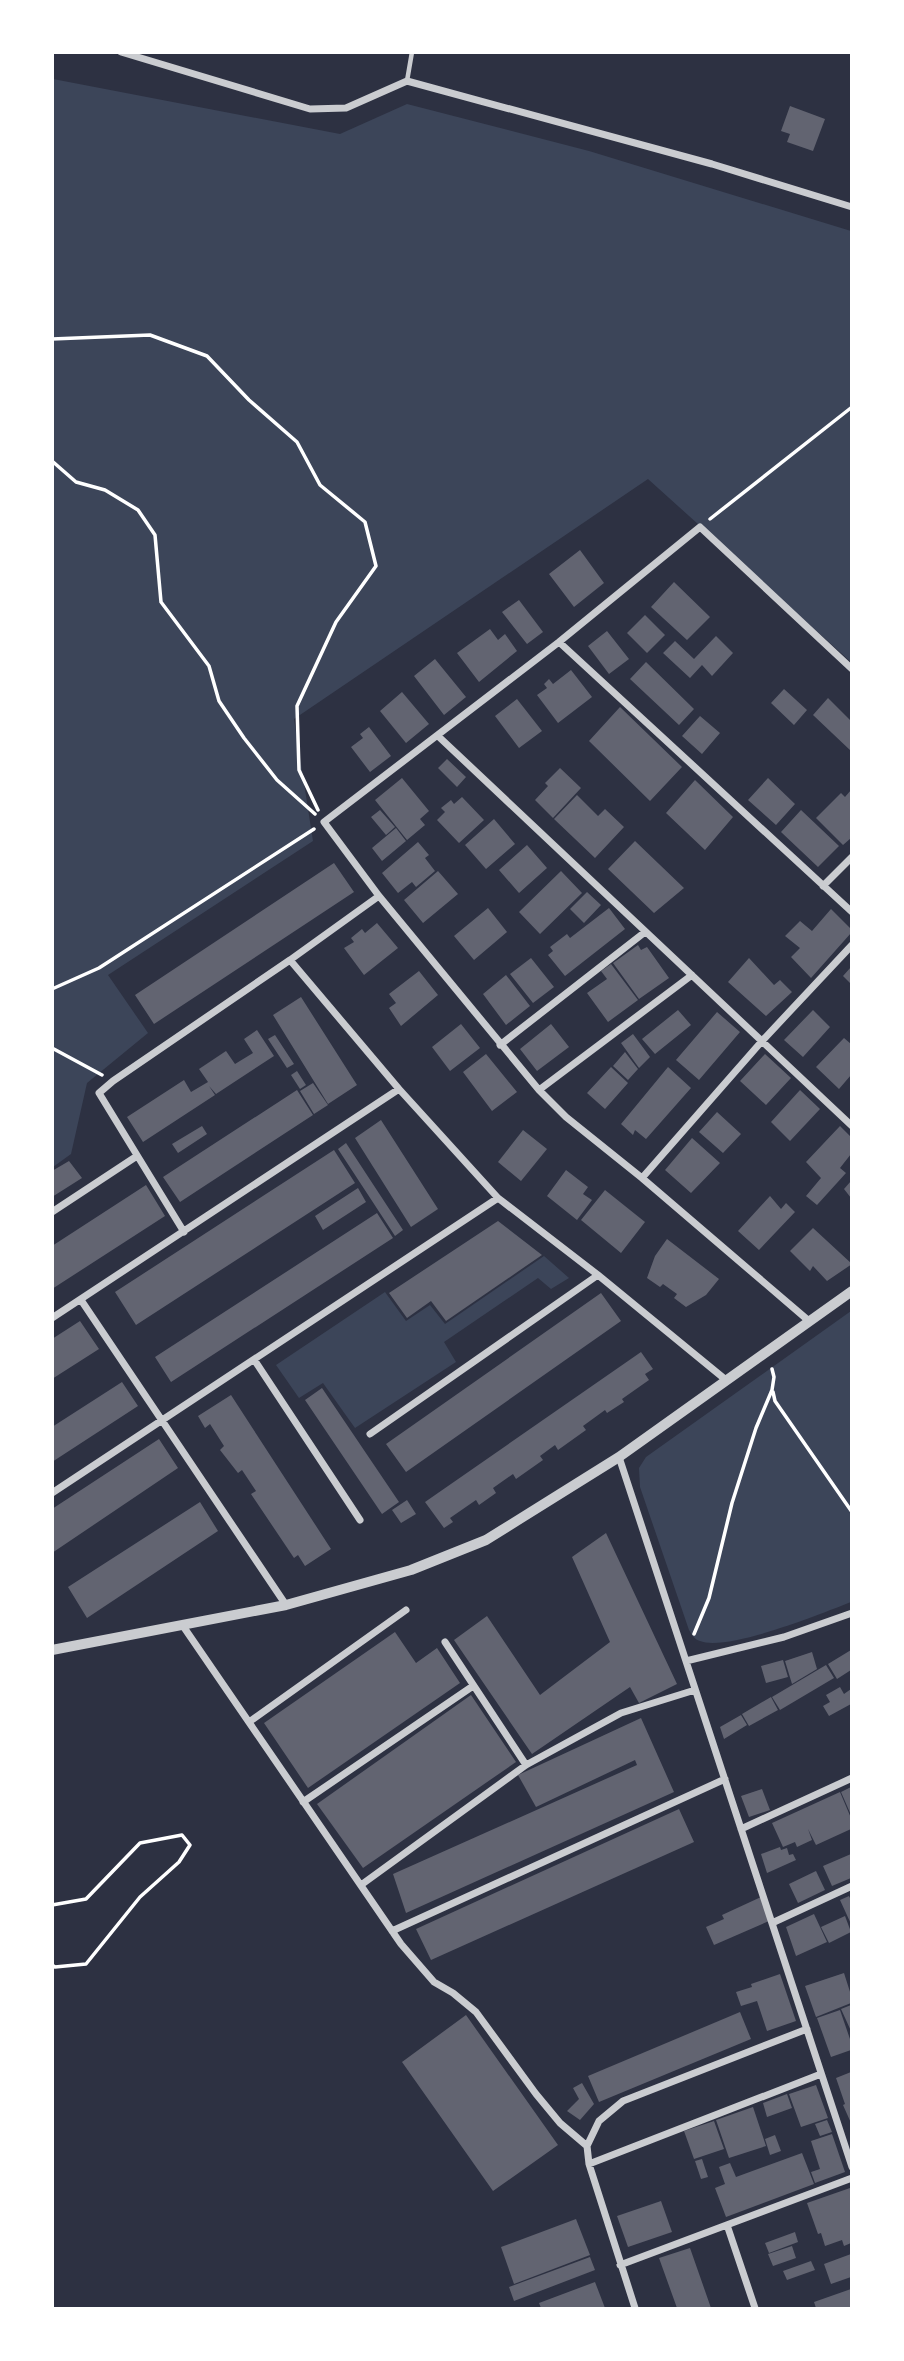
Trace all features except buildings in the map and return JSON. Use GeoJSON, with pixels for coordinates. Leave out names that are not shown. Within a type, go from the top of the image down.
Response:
{"type":"FeatureCollection","features":[{"type":"Feature","properties":{"kind":"street"},"geometry":{"type":"LineString","coordinates":[[121,52],[310,109],[346,108],[407,81],[712,164],[852,207]]}},
{"type":"Feature","properties":{"kind":"street"},"geometry":{"type":"LineString","coordinates":[[809,1321],[642,1178],[566,1117],[539,1090],[379,895],[324,822],[559,642],[700,527],[852,669]]}},
{"type":"Feature","properties":{"kind":"street"},"geometry":{"type":"LineString","coordinates":[[559,642],[852,912]]}},
{"type":"Feature","properties":{"kind":"street"},"geometry":{"type":"LineString","coordinates":[[438,736],[852,1126]]}},
{"type":"Feature","properties":{"kind":"street"},"geometry":{"type":"LineString","coordinates":[[823,886],[852,857]]}},
{"type":"Feature","properties":{"kind":"street"},"geometry":{"type":"LineString","coordinates":[[184,1232],[99,1093],[379,895]]}},
{"type":"Feature","properties":{"kind":"street"},"geometry":{"type":"LineString","coordinates":[[500,1045],[645,932]]}},
{"type":"Feature","properties":{"kind":"street"},"geometry":{"type":"LineString","coordinates":[[642,1178],[762,1041],[852,945]]}},
{"type":"Feature","properties":{"kind":"street"},"geometry":{"type":"LineString","coordinates":[[290,960],[399,1089],[498,1198],[598,1275],[726,1380]]}},
{"type":"Feature","properties":{"kind":"street"},"geometry":{"type":"LineString","coordinates":[[539,1090],[692,975]]}},
{"type":"Feature","properties":{"kind":"street"},"geometry":{"type":"LineString","coordinates":[[52,1318],[399,1089]]}},
{"type":"Feature","properties":{"kind":"street"},"geometry":{"type":"LineString","coordinates":[[52,1212],[137,1156]]}},
{"type":"Feature","properties":{"kind":"street"},"geometry":{"type":"LineString","coordinates":[[52,1493],[498,1198]]}},
{"type":"Feature","properties":{"kind":"street"},"geometry":{"type":"LineString","coordinates":[[370,1434],[598,1275]]}},
{"type":"Feature","properties":{"kind":"street"},"geometry":{"type":"LineString","coordinates":[[52,1650],[286,1605],[411,1570],[486,1540],[619,1457],[852,1291]]}},
{"type":"Feature","properties":{"kind":"street"},"geometry":{"type":"LineString","coordinates":[[81,1300],[286,1605]]}},
{"type":"Feature","properties":{"kind":"street"},"geometry":{"type":"LineString","coordinates":[[255,1361],[360,1520]]}},
{"type":"Feature","properties":{"kind":"street"},"geometry":{"type":"LineString","coordinates":[[619,1457],[852,2167]]}},
{"type":"Feature","properties":{"kind":"street"},"geometry":{"type":"LineString","coordinates":[[248,1722],[406,1610]]}},
{"type":"Feature","properties":{"kind":"street"},"geometry":{"type":"LineString","coordinates":[[686,1661],[784,1637],[852,1613]]}},
{"type":"Feature","properties":{"kind":"street"},"geometry":{"type":"LineString","coordinates":[[183,1626],[401,1944],[434,1982],[477,2012],[536,2094],[560,2123],[587,2146]]}},
{"type":"Feature","properties":{"kind":"street"},"geometry":{"type":"LineString","coordinates":[[445,1642],[526,1765]]}},
{"type":"Feature","properties":{"kind":"street"},"geometry":{"type":"LineString","coordinates":[[303,1802],[473,1686]]}},
{"type":"Feature","properties":{"kind":"street"},"geometry":{"type":"LineString","coordinates":[[361,1885],[526,1765],[621,1713],[695,1689]]}},
{"type":"Feature","properties":{"kind":"street"},"geometry":{"type":"LineString","coordinates":[[741,1829],[852,1778]]}},
{"type":"Feature","properties":{"kind":"street"},"geometry":{"type":"LineString","coordinates":[[392,1931],[725,1779]]}},
{"type":"Feature","properties":{"kind":"street"},"geometry":{"type":"LineString","coordinates":[[772,1923],[852,1886]]}},
{"type":"Feature","properties":{"kind":"street"},"geometry":{"type":"LineString","coordinates":[[635,2308],[589,2164],[587,2146],[599,2121],[623,2101],[807,2029]]}},
{"type":"Feature","properties":{"kind":"street"},"geometry":{"type":"LineString","coordinates":[[589,2164],[821,2074]]}},
{"type":"Feature","properties":{"kind":"street"},"geometry":{"type":"LineString","coordinates":[[843,2141],[852,2136]]}},
{"type":"Feature","properties":{"kind":"street"},"geometry":{"type":"LineString","coordinates":[[620,2265],[852,2178]]}},
{"type":"Feature","properties":{"kind":"street"},"geometry":{"type":"LineString","coordinates":[[727,2225],[755,2308]]}},
{"type":"Feature","properties":{"kind":"lane"},"geometry":{"type":"LineString","coordinates":[[407,81],[412,52]]}},
{"type":"Feature","properties":{"kind":"path"},"geometry":{"type":"LineString","coordinates":[[52,340],[149,335],[207,356],[249,400],[297,442],[320,485],[365,522],[376,566],[336,622],[297,706],[299,770],[324,822]]}},
{"type":"Feature","properties":{"kind":"path"},"geometry":{"type":"LineString","coordinates":[[700,527],[852,407]]}},
{"type":"Feature","properties":{"kind":"path"},"geometry":{"type":"LineString","coordinates":[[52,461],[76,481],[105,490],[138,510],[155,536],[161,602],[209,666],[219,701],[277,780],[324,822]]}},
{"type":"Feature","properties":{"kind":"path"},"geometry":{"type":"LineString","coordinates":[[52,989],[99,968],[324,822]]}},
{"type":"Feature","properties":{"kind":"path"},"geometry":{"type":"LineString","coordinates":[[52,1048],[113,1081]]}},
{"type":"Feature","properties":{"kind":"path"},"geometry":{"type":"LineString","coordinates":[[682,1650],[693,1637],[709,1598],[732,1503],[756,1428],[772,1390],[774,1377],[771,1367]]}},
{"type":"Feature","properties":{"kind":"path"},"geometry":{"type":"LineString","coordinates":[[772,1390],[775,1401],[852,1511]]}},
{"type":"Feature","properties":{"kind":"path"},"geometry":{"type":"LineString","coordinates":[[52,1905],[86,1899],[141,1843],[182,1835],[190,1845],[179,1862],[141,1897],[86,1964],[52,1965]]}},
{"type":"Feature","properties":{"kind":"shaded area"},"geometry":{"type":"Polygon","coordinates":[[[53,79],[340,134],[407,104],[589,151],[851,231],[851,662],[648,479],[294,719],[313,841],[108,975],[148,1033],[87,1083],[71,1154],[53,1167],[53,79]]]}},
{"type":"Feature","properties":{"kind":"shaded area"},"geometry":{"type":"Polygon","coordinates":[[[544,1256],[569,1278],[551,1289],[538,1278],[444,1342],[456,1362],[355,1428],[323,1383],[299,1398],[276,1365],[385,1292],[406,1321],[430,1305],[445,1324],[544,1256]]]}},
{"type":"Feature","properties":{"kind":"shaded area"},"geometry":{"type":"Polygon","coordinates":[[[851,1311],[851,1602],[752,1636],[713,1643],[698,1640],[689,1630],[640,1487],[639,1468],[646,1457],[851,1311]]]}}]}
